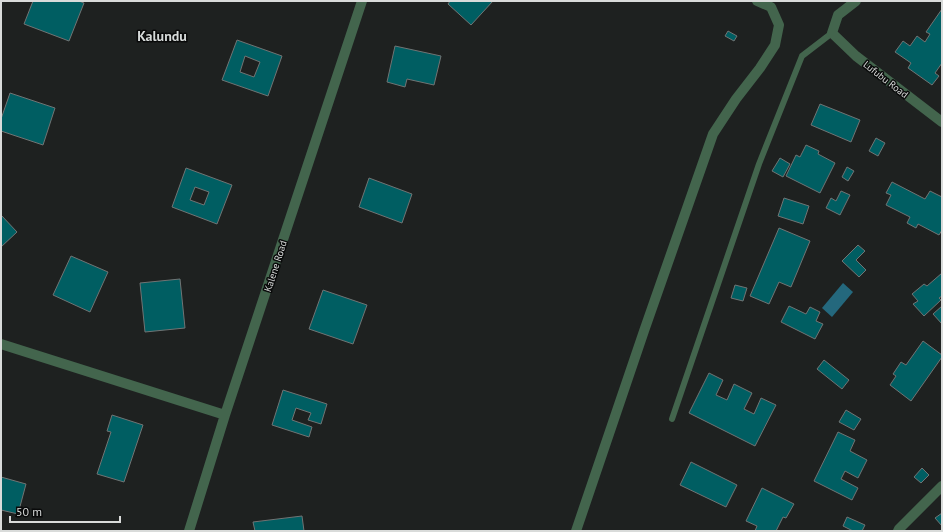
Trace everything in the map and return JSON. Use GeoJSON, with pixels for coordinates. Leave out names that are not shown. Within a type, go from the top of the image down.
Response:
{"type":"FeatureCollection","features":[{"type":"Feature","properties":{"kind":"street","name":"Kalene Road"},"geometry":{"type":"LineString","coordinates":[[189,531],[225,415],[362,1]]}},
{"type":"Feature","properties":{"kind":"street"},"geometry":{"type":"LineString","coordinates":[[576,531],[713,134],[736,99],[760,68],[774,45],[779,25],[771,7],[757,1]]}},
{"type":"Feature","properties":{"kind":"street"},"geometry":{"type":"LineString","coordinates":[[832,33],[838,16],[856,1]]}},
{"type":"Feature","properties":{"kind":"street","name":"Lufubu Road"},"geometry":{"type":"LineString","coordinates":[[832,33],[856,56],[942,122]]}},
{"type":"Feature","properties":{"kind":"street"},"geometry":{"type":"LineString","coordinates":[[1,344],[225,415]]}},
{"type":"Feature","properties":{"kind":"street"},"geometry":{"type":"LineString","coordinates":[[898,531],[942,486]]}},
{"type":"Feature","properties":{"kind":"lane"},"geometry":{"type":"LineString","coordinates":[[672,419],[759,164],[802,56],[832,33]]}},
{"type":"Feature","properties":{"kind":"water"},"geometry":{"type":"Polygon","coordinates":[[[843,283],[853,292],[832,317],[822,308],[843,283]]]}},
{"type":"Feature","properties":{"kind":"building"},"geometry":{"type":"Polygon","coordinates":[[[33,1],[79,1],[84,3],[69,41],[24,24],[33,1]]]}},
{"type":"Feature","properties":{"kind":"building"},"geometry":{"type":"Polygon","coordinates":[[[450,1],[493,1],[471,25],[448,4],[450,1]]]}},
{"type":"Feature","properties":{"kind":"building"},"geometry":{"type":"Polygon","coordinates":[[[942,9],[942,63],[935,73],[939,76],[932,85],[908,68],[911,63],[895,52],[903,41],[910,46],[917,36],[925,42],[930,34],[926,32],[942,9]]]}},
{"type":"Feature","properties":{"kind":"building"},"geometry":{"type":"Polygon","coordinates":[[[728,31],[737,36],[734,41],[725,36],[728,31]]]}},
{"type":"Feature","properties":{"kind":"building"},"geometry":{"type":"Polygon","coordinates":[[[237,40],[282,56],[268,96],[222,80],[237,40]],[[245,56],[240,72],[254,77],[260,62],[245,56]]]}},
{"type":"Feature","properties":{"kind":"building"},"geometry":{"type":"Polygon","coordinates":[[[395,46],[441,56],[434,85],[407,79],[405,87],[387,82],[395,46]]]}},
{"type":"Feature","properties":{"kind":"building"},"geometry":{"type":"Polygon","coordinates":[[[10,93],[55,108],[43,145],[1,131],[1,119],[10,93]]]}},
{"type":"Feature","properties":{"kind":"building"},"geometry":{"type":"Polygon","coordinates":[[[820,104],[860,120],[851,142],[811,125],[820,104]]]}},
{"type":"Feature","properties":{"kind":"building"},"geometry":{"type":"Polygon","coordinates":[[[876,138],[885,143],[878,156],[869,151],[876,138]]]}},
{"type":"Feature","properties":{"kind":"building"},"geometry":{"type":"Polygon","coordinates":[[[806,145],[819,151],[818,154],[835,163],[820,193],[786,176],[796,155],[800,157],[806,145]]]}},
{"type":"Feature","properties":{"kind":"building"},"geometry":{"type":"Polygon","coordinates":[[[780,158],[790,164],[783,177],[772,171],[780,158]]]}},
{"type":"Feature","properties":{"kind":"building"},"geometry":{"type":"Polygon","coordinates":[[[847,167],[854,171],[848,181],[842,177],[847,167]]]}},
{"type":"Feature","properties":{"kind":"building"},"geometry":{"type":"Polygon","coordinates":[[[186,168],[232,185],[217,224],[172,207],[186,168]],[[195,187],[190,200],[204,205],[209,192],[195,187]]]}},
{"type":"Feature","properties":{"kind":"building"},"geometry":{"type":"Polygon","coordinates":[[[369,178],[412,194],[402,223],[359,207],[369,178]]]}},
{"type":"Feature","properties":{"kind":"building"},"geometry":{"type":"Polygon","coordinates":[[[892,182],[925,199],[930,191],[942,197],[942,230],[939,235],[918,224],[916,228],[907,223],[910,217],[886,205],[891,195],[886,193],[892,182]]]}},
{"type":"Feature","properties":{"kind":"building"},"geometry":{"type":"Polygon","coordinates":[[[841,191],[850,195],[840,215],[826,208],[831,198],[836,201],[841,191]]]}},
{"type":"Feature","properties":{"kind":"building"},"geometry":{"type":"Polygon","coordinates":[[[784,198],[809,206],[803,224],[778,216],[784,198]]]}},
{"type":"Feature","properties":{"kind":"building"},"geometry":{"type":"Polygon","coordinates":[[[1,215],[17,232],[1,247],[1,215]]]}},
{"type":"Feature","properties":{"kind":"building"},"geometry":{"type":"Polygon","coordinates":[[[779,228],[810,241],[791,287],[779,282],[769,304],[750,296],[779,228]]]}},
{"type":"Feature","properties":{"kind":"building"},"geometry":{"type":"Polygon","coordinates":[[[858,245],[865,251],[856,260],[866,270],[859,277],[842,261],[858,245]]]}},
{"type":"Feature","properties":{"kind":"building"},"geometry":{"type":"Polygon","coordinates":[[[71,256],[108,272],[90,312],[53,295],[71,256]]]}},
{"type":"Feature","properties":{"kind":"building"},"geometry":{"type":"Polygon","coordinates":[[[942,273],[942,296],[939,298],[941,300],[924,316],[913,304],[918,301],[912,294],[924,284],[927,286],[942,273]]]}},
{"type":"Feature","properties":{"kind":"building"},"geometry":{"type":"Polygon","coordinates":[[[180,279],[185,328],[145,332],[140,283],[180,279]]]}},
{"type":"Feature","properties":{"kind":"building"},"geometry":{"type":"Polygon","coordinates":[[[735,285],[747,288],[743,301],[731,298],[735,285]]]}},
{"type":"Feature","properties":{"kind":"building"},"geometry":{"type":"Polygon","coordinates":[[[323,290],[367,305],[353,344],[309,329],[323,290]]]}},
{"type":"Feature","properties":{"kind":"building"},"geometry":{"type":"Polygon","coordinates":[[[789,306],[806,314],[810,307],[820,312],[816,321],[823,324],[815,339],[781,322],[789,306]]]}},
{"type":"Feature","properties":{"kind":"building"},"geometry":{"type":"Polygon","coordinates":[[[942,306],[942,324],[933,314],[942,306]]]}},
{"type":"Feature","properties":{"kind":"building"},"geometry":{"type":"Polygon","coordinates":[[[923,341],[942,355],[942,357],[911,401],[890,385],[896,376],[893,374],[901,362],[906,365],[923,341]]]}},
{"type":"Feature","properties":{"kind":"building"},"geometry":{"type":"Polygon","coordinates":[[[824,360],[849,380],[842,389],[817,369],[824,360]]]}},
{"type":"Feature","properties":{"kind":"building"},"geometry":{"type":"Polygon","coordinates":[[[709,373],[723,380],[716,395],[727,400],[734,384],[752,393],[744,409],[754,414],[761,398],[776,405],[755,446],[689,413],[709,373]]]}},
{"type":"Feature","properties":{"kind":"building"},"geometry":{"type":"Polygon","coordinates":[[[283,390],[327,404],[321,424],[308,420],[311,413],[296,408],[292,420],[312,427],[309,437],[272,425],[283,390]]]}},
{"type":"Feature","properties":{"kind":"building"},"geometry":{"type":"Polygon","coordinates":[[[846,410],[861,419],[854,430],[839,422],[846,410]]]}},
{"type":"Feature","properties":{"kind":"building"},"geometry":{"type":"Polygon","coordinates":[[[112,415],[143,425],[124,482],[97,474],[111,432],[107,431],[112,415]]]}},
{"type":"Feature","properties":{"kind":"building"},"geometry":{"type":"Polygon","coordinates":[[[838,432],[855,440],[850,451],[867,460],[858,478],[845,471],[841,479],[858,488],[852,500],[814,481],[838,432]]]}},
{"type":"Feature","properties":{"kind":"building"},"geometry":{"type":"Polygon","coordinates":[[[691,462],[737,485],[726,507],[680,485],[691,462]]]}},
{"type":"Feature","properties":{"kind":"building"},"geometry":{"type":"Polygon","coordinates":[[[922,468],[929,475],[921,483],[914,477],[922,468]]]}},
{"type":"Feature","properties":{"kind":"building"},"geometry":{"type":"Polygon","coordinates":[[[1,477],[26,484],[18,514],[1,510],[1,477]]]}},
{"type":"Feature","properties":{"kind":"building"},"geometry":{"type":"Polygon","coordinates":[[[762,488],[794,504],[786,518],[783,517],[776,531],[755,531],[757,526],[746,521],[762,488]]]}},
{"type":"Feature","properties":{"kind":"building"},"geometry":{"type":"Polygon","coordinates":[[[942,513],[942,526],[935,518],[942,513]]]}},
{"type":"Feature","properties":{"kind":"building"},"geometry":{"type":"Polygon","coordinates":[[[302,516],[304,531],[255,531],[253,522],[302,516]]]}},
{"type":"Feature","properties":{"kind":"building"},"geometry":{"type":"Polygon","coordinates":[[[847,517],[865,525],[862,531],[853,531],[843,526],[847,517]]]}},
{"type":"Feature","properties":{"kind":"district","name":"Kalundu"},"geometry":{"type":"Point","coordinates":[162,36]}}]}
